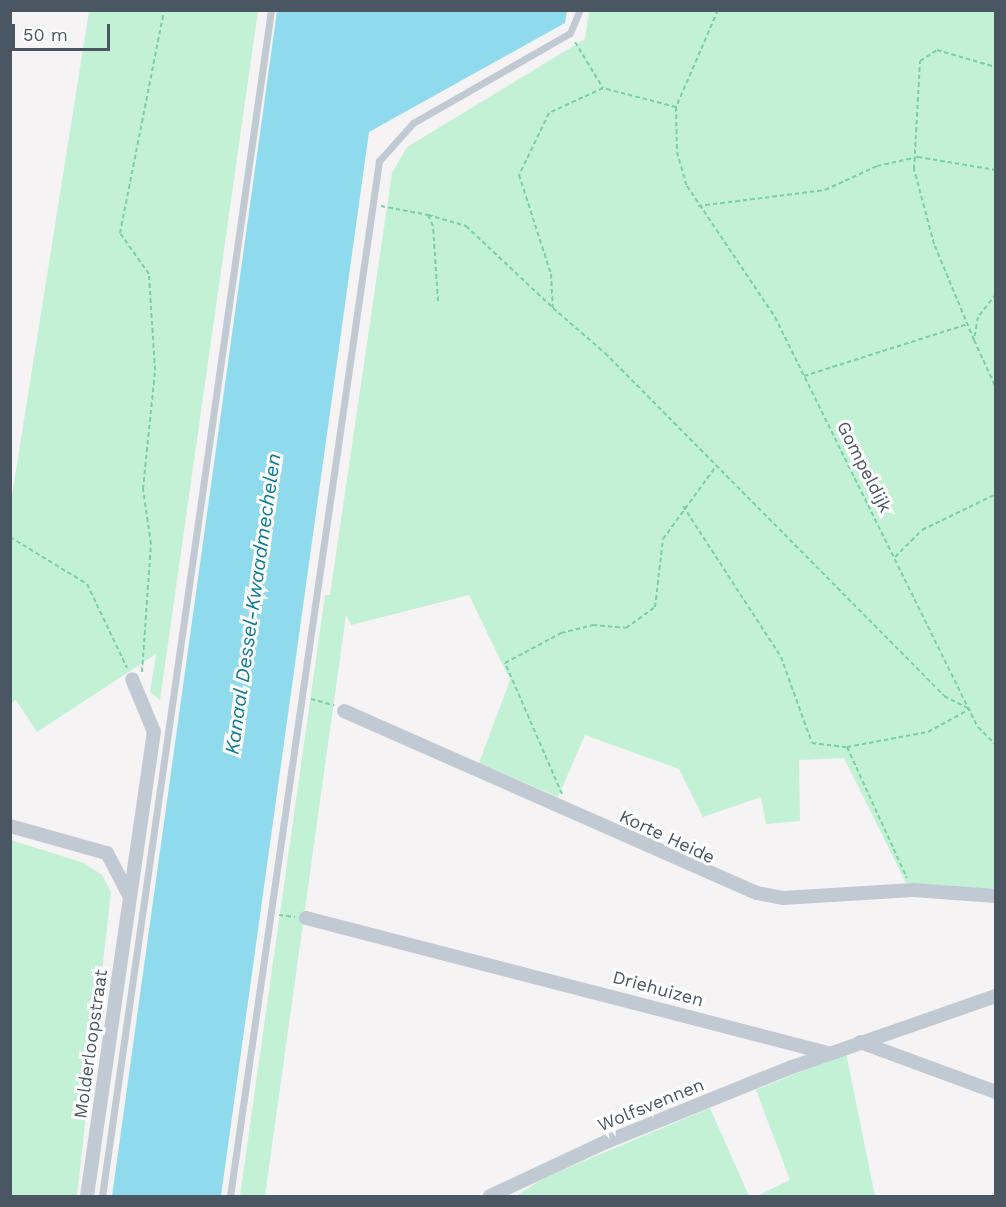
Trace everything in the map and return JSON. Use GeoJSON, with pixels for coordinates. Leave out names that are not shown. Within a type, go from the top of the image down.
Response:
{"type":"FeatureCollection","features":[{"type":"Feature","properties":{"kind":"street","name":"Molderloopstraat"},"geometry":{"type":"LineString","coordinates":[[87,1197],[154,732],[140,693],[132,679]]}},
{"type":"Feature","properties":{"kind":"street","name":"Korte Heide"},"geometry":{"type":"LineString","coordinates":[[344,711],[561,809],[757,893],[783,897],[913,890],[996,896]]}},
{"type":"Feature","properties":{"kind":"street"},"geometry":{"type":"LineString","coordinates":[[10,826],[120,855],[137,844]]}},
{"type":"Feature","properties":{"kind":"street"},"geometry":{"type":"LineString","coordinates":[[107,853],[129,897]]}},
{"type":"Feature","properties":{"kind":"street","name":"Driehuizen"},"geometry":{"type":"LineString","coordinates":[[306,918],[828,1053]]}},
{"type":"Feature","properties":{"kind":"street"},"geometry":{"type":"LineString","coordinates":[[828,1053],[996,996]]}},
{"type":"Feature","properties":{"kind":"street"},"geometry":{"type":"LineString","coordinates":[[860,1042],[996,1092]]}},
{"type":"Feature","properties":{"kind":"street","name":"Wolfsvennen"},"geometry":{"type":"LineString","coordinates":[[490,1197],[606,1142],[828,1053]]}},
{"type":"Feature","properties":{"kind":"lane"},"geometry":{"type":"LineString","coordinates":[[102,1197],[271,10]]}},
{"type":"Feature","properties":{"kind":"lane"},"geometry":{"type":"LineString","coordinates":[[230,1197],[302,697],[369,204],[379,161],[399,133],[570,33],[580,10]]}},
{"type":"Feature","properties":{"kind":"path"},"geometry":{"type":"LineString","coordinates":[[140,693],[151,544],[143,489],[155,370],[149,274],[120,233],[164,10]]}},
{"type":"Feature","properties":{"kind":"path","name":"Gompeldijk"},"geometry":{"type":"LineString","coordinates":[[718,10],[676,107],[677,152],[698,206],[760,290],[984,736],[996,745]]}},
{"type":"Feature","properties":{"kind":"path"},"geometry":{"type":"LineString","coordinates":[[570,33],[603,88]]}},
{"type":"Feature","properties":{"kind":"path"},"geometry":{"type":"LineString","coordinates":[[996,67],[937,50],[920,61],[918,157],[914,169],[934,244],[996,388]]}},
{"type":"Feature","properties":{"kind":"path"},"geometry":{"type":"LineString","coordinates":[[553,308],[551,274],[519,175],[549,112],[603,88],[676,107]]}},
{"type":"Feature","properties":{"kind":"path"},"geometry":{"type":"LineString","coordinates":[[698,206],[825,190],[877,166],[918,157],[996,170]]}},
{"type":"Feature","properties":{"kind":"path"},"geometry":{"type":"LineString","coordinates":[[369,204],[428,214],[466,225],[604,353],[714,469],[944,696],[970,709]]}},
{"type":"Feature","properties":{"kind":"path"},"geometry":{"type":"LineString","coordinates":[[428,214],[434,226],[438,301]]}},
{"type":"Feature","properties":{"kind":"path"},"geometry":{"type":"LineString","coordinates":[[974,340],[978,316],[996,294]]}},
{"type":"Feature","properties":{"kind":"path"},"geometry":{"type":"LineString","coordinates":[[804,376],[968,324]]}},
{"type":"Feature","properties":{"kind":"path"},"geometry":{"type":"LineString","coordinates":[[561,809],[562,790],[505,663],[561,633],[593,625],[626,628],[656,607],[663,539],[683,506],[714,469]]}},
{"type":"Feature","properties":{"kind":"path"},"geometry":{"type":"LineString","coordinates":[[895,558],[922,530],[996,494]]}},
{"type":"Feature","properties":{"kind":"path"},"geometry":{"type":"LineString","coordinates":[[683,506],[781,657],[812,743],[847,747],[928,732],[970,709]]}},
{"type":"Feature","properties":{"kind":"path"},"geometry":{"type":"LineString","coordinates":[[10,537],[87,584],[132,679]]}},
{"type":"Feature","properties":{"kind":"path"},"geometry":{"type":"LineString","coordinates":[[302,697],[344,711]]}},
{"type":"Feature","properties":{"kind":"path"},"geometry":{"type":"LineString","coordinates":[[847,747],[913,890]]}},
{"type":"Feature","properties":{"kind":"path"},"geometry":{"type":"LineString","coordinates":[[270,914],[306,918]]}},
{"type":"Feature","properties":{"kind":"green space"},"geometry":{"type":"Polygon","coordinates":[[[89,11],[258,11],[160,700],[150,692],[156,654],[37,732],[16,700],[11,703],[11,502],[89,11]]]}},
{"type":"Feature","properties":{"kind":"green space"},"geometry":{"type":"Polygon","coordinates":[[[589,11],[995,11],[995,891],[906,883],[844,758],[799,760],[800,821],[766,824],[761,797],[703,817],[679,769],[585,735],[558,797],[479,763],[510,680],[469,595],[351,625],[346,615],[265,1196],[240,1196],[325,595],[330,595],[392,173],[407,147],[585,39],[589,11]]]}},
{"type":"Feature","properties":{"kind":"green space"},"geometry":{"type":"Polygon","coordinates":[[[11,840],[84,863],[102,875],[111,892],[77,1196],[11,1196],[11,840]]]}},
{"type":"Feature","properties":{"kind":"green space"},"geometry":{"type":"Polygon","coordinates":[[[846,1053],[875,1196],[757,1196],[790,1180],[756,1090],[846,1053]]]}},
{"type":"Feature","properties":{"kind":"green space"},"geometry":{"type":"Polygon","coordinates":[[[710,1108],[749,1196],[516,1196],[546,1177],[710,1108]]]}},
{"type":"Feature","properties":{"kind":"water","name":"Kanaal Dessel-Kwaadmechelen"},"geometry":{"type":"Polygon","coordinates":[[[277,11],[567,11],[565,23],[369,132],[221,1196],[112,1196],[277,11]]]}}]}
